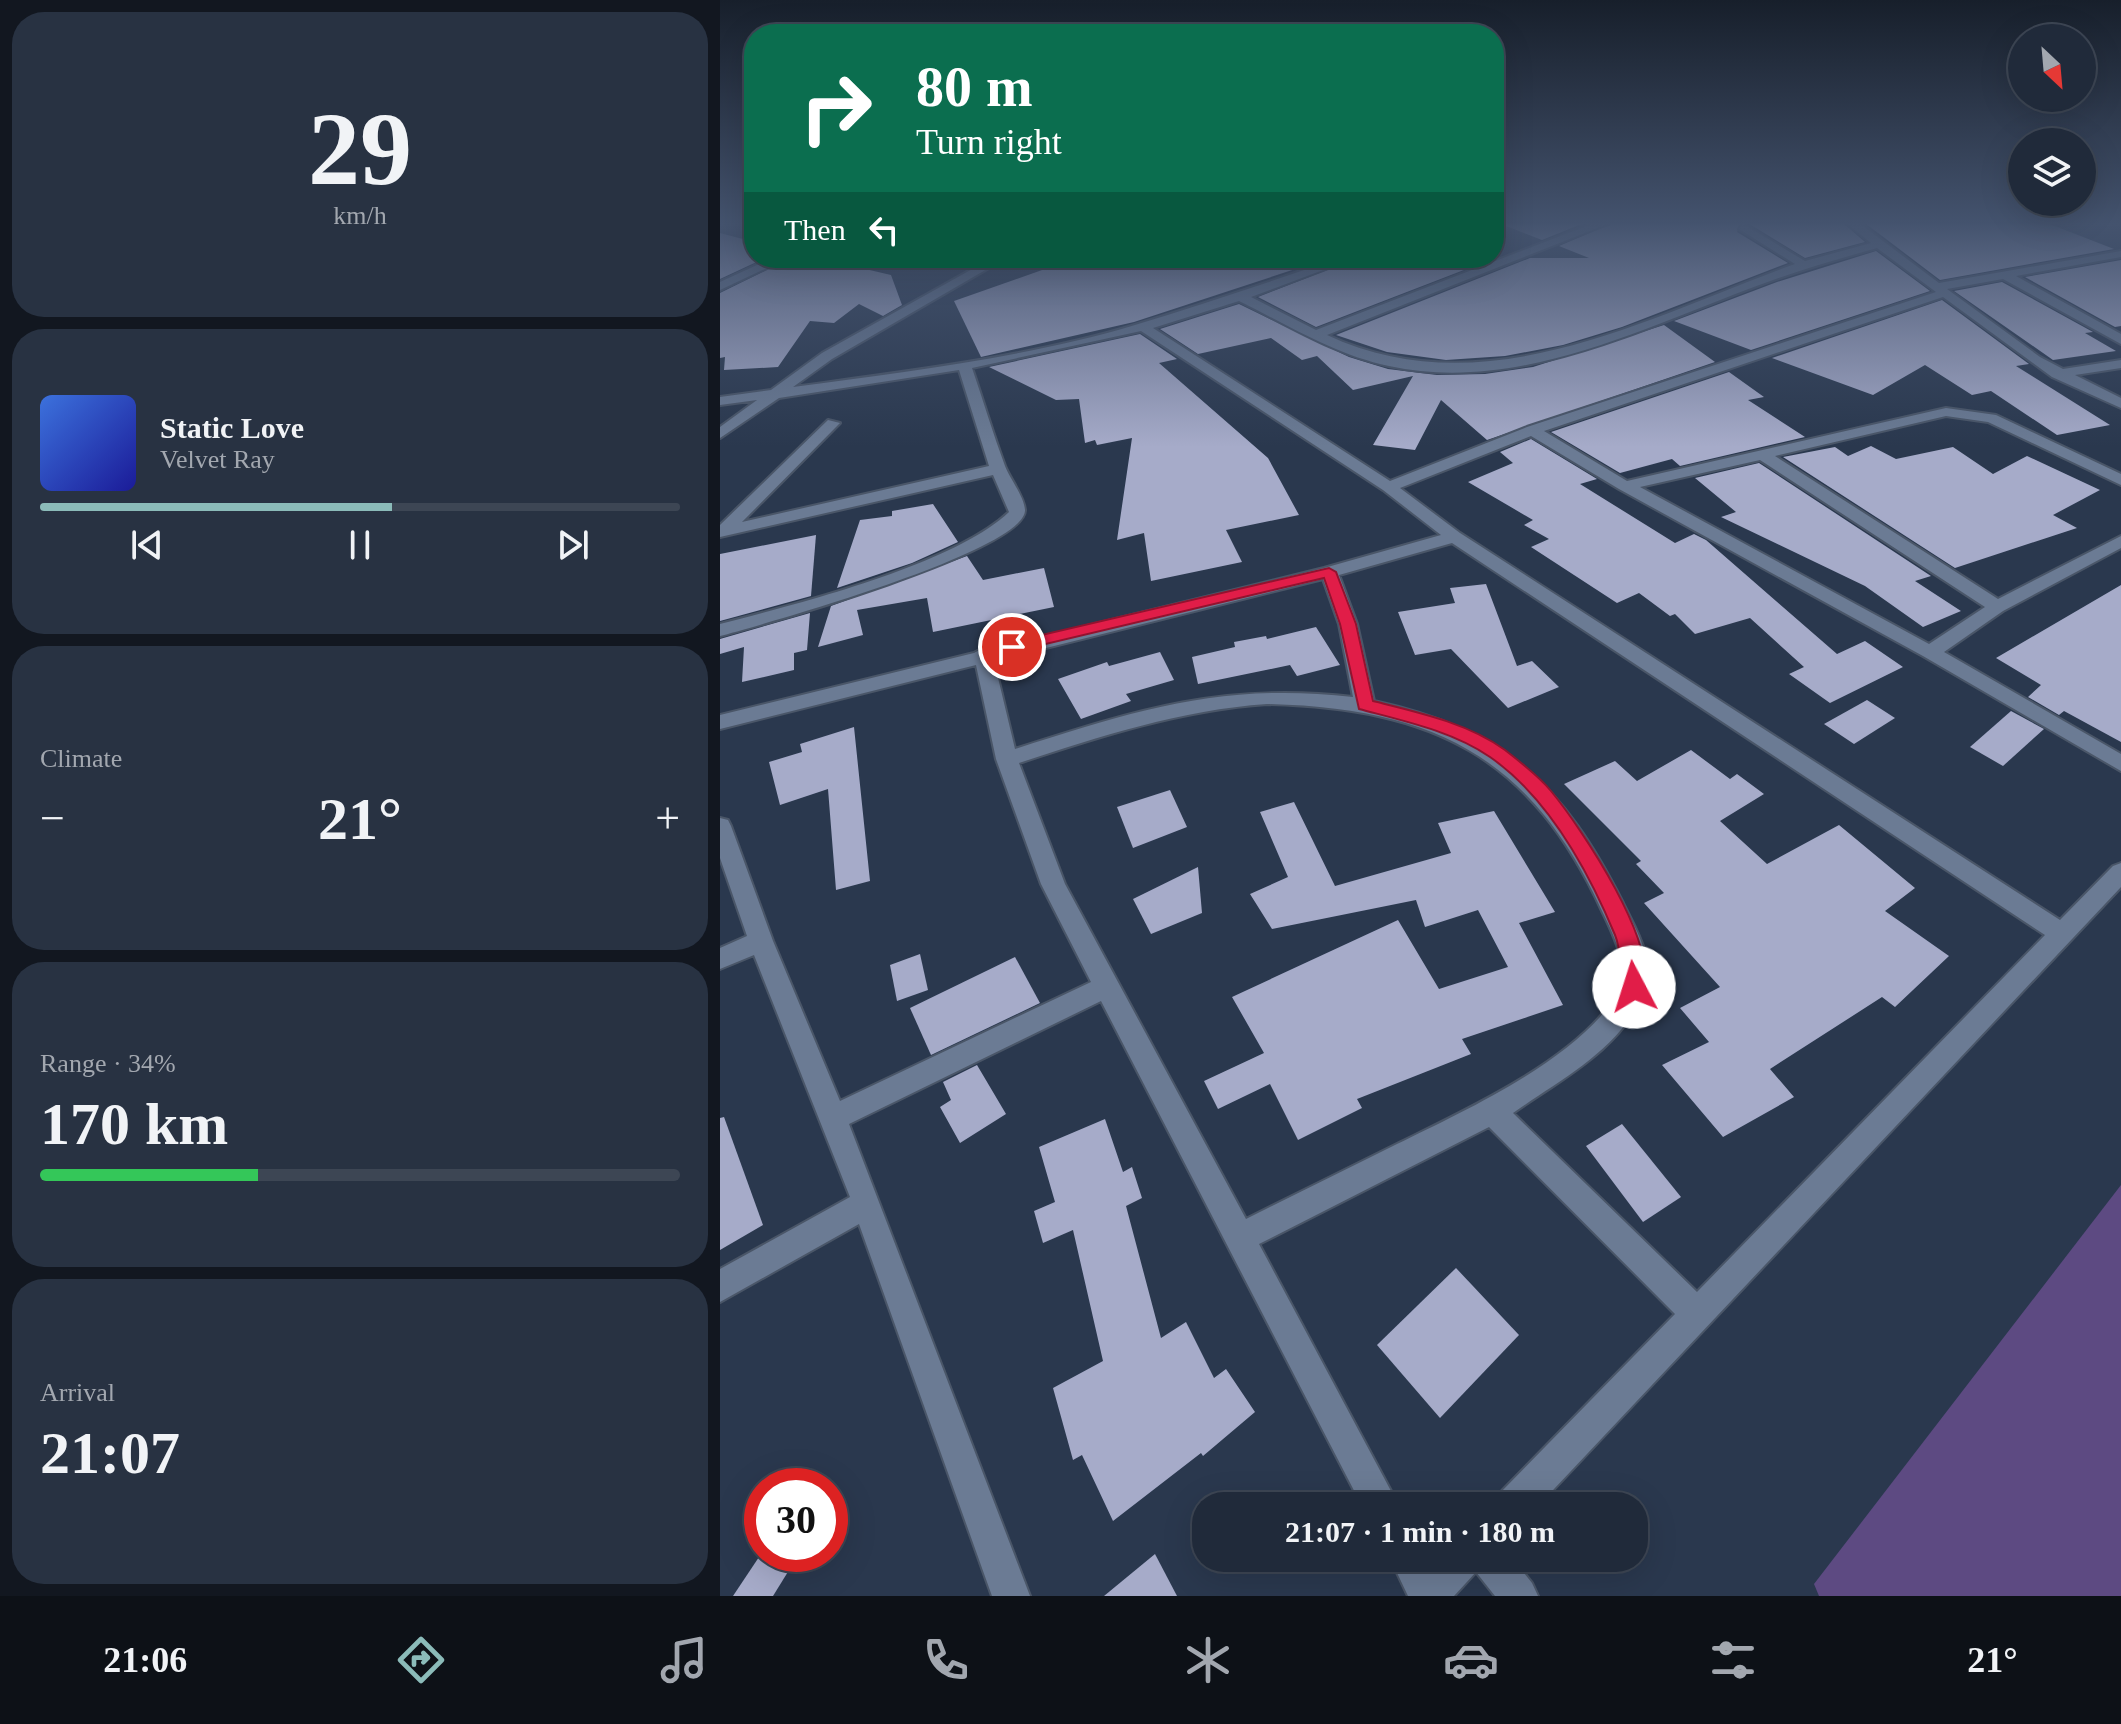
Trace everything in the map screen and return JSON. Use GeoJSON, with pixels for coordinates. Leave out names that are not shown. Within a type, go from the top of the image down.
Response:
{"type":"FeatureCollection","features":[{"type":"Feature","properties":{"kind":"street"},"geometry":{"type":"LineString","coordinates":[[720,434],[865,332],[928,297]]}},
{"type":"Feature","properties":{"kind":"street"},"geometry":{"type":"LineString","coordinates":[[720,401],[964,364],[1142,326],[1239,297]]}},
{"type":"Feature","properties":{"kind":"street"},"geometry":{"type":"LineString","coordinates":[[1242,297],[1363,355],[1390,363],[1476,370],[1512,364],[1608,336],[1714,297]]}},
{"type":"Feature","properties":{"kind":"street"},"geometry":{"type":"LineString","coordinates":[[1318,334],[1412,297]]}},
{"type":"Feature","properties":{"kind":"street"},"geometry":{"type":"LineString","coordinates":[[1389,487],[1532,430],[1918,297]]}},
{"type":"Feature","properties":{"kind":"street"},"geometry":{"type":"LineString","coordinates":[[1950,297],[2057,374],[2121,404]]}},
{"type":"Feature","properties":{"kind":"street"},"geometry":{"type":"LineString","coordinates":[[2047,297],[2121,340]]}},
{"type":"Feature","properties":{"kind":"street"},"geometry":{"type":"LineString","coordinates":[[2094,322],[2121,320]]}},
{"type":"Feature","properties":{"kind":"street"},"geometry":{"type":"LineString","coordinates":[[1142,326],[1389,487],[1454,537],[2059,932]]}},
{"type":"Feature","properties":{"kind":"street"},"geometry":{"type":"LineString","coordinates":[[720,630],[862,586],[982,542],[1010,524],[1017,513],[998,469],[964,364]]}},
{"type":"Feature","properties":{"kind":"street"},"geometry":{"type":"LineString","coordinates":[[2057,374],[2121,364]]}},
{"type":"Feature","properties":{"kind":"street"},"geometry":{"type":"LineString","coordinates":[[1625,486],[1921,415],[1955,412],[1991,418],[2121,480]]}},
{"type":"Feature","properties":{"kind":"street"},"geometry":{"type":"LineString","coordinates":[[721,531],[833,423]]}},
{"type":"Feature","properties":{"kind":"street"},"geometry":{"type":"LineString","coordinates":[[1532,430],[1625,486],[1930,652],[2121,764]]}},
{"type":"Feature","properties":{"kind":"street"},"geometry":{"type":"LineString","coordinates":[[1760,453],[1997,607]]}},
{"type":"Feature","properties":{"kind":"street"},"geometry":{"type":"LineString","coordinates":[[721,531],[998,469]]}},
{"type":"Feature","properties":{"kind":"street"},"geometry":{"type":"LineString","coordinates":[[720,722],[983,654],[1329,572],[1454,537]]}},
{"type":"Feature","properties":{"kind":"street"},"geometry":{"type":"LineString","coordinates":[[1930,652],[1997,607],[2121,541]]}},
{"type":"Feature","properties":{"kind":"street"},"geometry":{"type":"LineString","coordinates":[[1329,572],[1348,624],[1365,705]]}},
{"type":"Feature","properties":{"kind":"street"},"geometry":{"type":"LineString","coordinates":[[983,654],[1007,759],[1053,884],[1374,1492]]}},
{"type":"Feature","properties":{"kind":"street"},"geometry":{"type":"LineString","coordinates":[[1007,759],[1134,719],[1212,700],[1275,696],[1365,705],[1449,728],[1498,754],[1544,794],[1605,887],[1633,952],[1634,987],[1618,1017],[1582,1048],[1492,1111],[1240,1238]]}},
{"type":"Feature","properties":{"kind":"street"},"geometry":{"type":"LineString","coordinates":[[720,826],[761,941],[867,1203],[1011,1596]]}},
{"type":"Feature","properties":{"kind":"street"},"geometry":{"type":"LineString","coordinates":[[1526,1492],[2059,932],[2121,872]]}},
{"type":"Feature","properties":{"kind":"street"},"geometry":{"type":"LineString","coordinates":[[720,959],[761,941]]}},
{"type":"Feature","properties":{"kind":"street"},"geometry":{"type":"LineString","coordinates":[[831,1119],[1105,987]]}},
{"type":"Feature","properties":{"kind":"street"},"geometry":{"type":"LineString","coordinates":[[1492,1111],[1696,1313]]}},
{"type":"Feature","properties":{"kind":"street"},"geometry":{"type":"LineString","coordinates":[[720,1286],[867,1203]]}},
{"type":"Feature","properties":{"kind":"street"},"geometry":{"type":"LineString","coordinates":[[1416,1572],[1429,1596],[1451,1572]]}},
{"type":"Feature","properties":{"kind":"street"},"geometry":{"type":"LineString","coordinates":[[1500,1572],[1519,1596]]}},
{"type":"Feature","properties":{"kind":"shaded area"},"geometry":{"type":"Polygon","coordinates":[[[2121,1185],[2121,1596],[1819,1596],[1814,1584],[2121,1185]]]}},
{"type":"Feature","properties":{"kind":"building"},"geometry":{"type":"Polygon","coordinates":[[[720,297],[899,297],[902,305],[883,316],[859,304],[834,323],[810,321],[778,367],[724,370],[725,357],[720,358],[720,297]]]}},
{"type":"Feature","properties":{"kind":"building"},"geometry":{"type":"Polygon","coordinates":[[[964,297],[1209,297],[1134,322],[981,357],[954,301],[964,297]]]}},
{"type":"Feature","properties":{"kind":"building"},"geometry":{"type":"Polygon","coordinates":[[[1259,297],[1393,297],[1316,327],[1259,297]]]}},
{"type":"Feature","properties":{"kind":"building"},"geometry":{"type":"Polygon","coordinates":[[[1431,297],[1699,297],[1622,327],[1563,345],[1505,356],[1446,360],[1387,352],[1336,335],[1431,297]]]}},
{"type":"Feature","properties":{"kind":"building"},"geometry":{"type":"Polygon","coordinates":[[[1736,297],[1910,297],[1751,350],[1674,321],[1736,297]]]}},
{"type":"Feature","properties":{"kind":"building"},"geometry":{"type":"Polygon","coordinates":[[[1963,297],[2030,297],[2093,332],[2085,333],[2116,351],[2053,360],[1963,297]]]}},
{"type":"Feature","properties":{"kind":"building"},"geometry":{"type":"Polygon","coordinates":[[[2062,297],[2121,297],[2121,326],[2115,327],[2062,297]]]}},
{"type":"Feature","properties":{"kind":"building"},"geometry":{"type":"Polygon","coordinates":[[[1942,300],[2029,364],[2016,366],[2110,425],[2057,435],[1991,391],[1972,395],[1925,365],[1873,395],[1772,358],[1942,300]]]}},
{"type":"Feature","properties":{"kind":"building"},"geometry":{"type":"Polygon","coordinates":[[[1239,304],[1349,357],[1388,369],[1437,375],[1485,374],[1533,367],[1664,325],[1715,362],[1487,440],[1441,400],[1415,450],[1373,445],[1413,376],[1353,390],[1317,356],[1302,360],[1271,338],[1198,354],[1160,329],[1239,304]]]}},
{"type":"Feature","properties":{"kind":"building"},"geometry":{"type":"Polygon","coordinates":[[[1140,334],[1177,359],[1159,363],[1268,458],[1299,515],[1226,530],[1242,562],[1151,581],[1144,533],[1117,540],[1132,438],[1097,445],[1095,440],[1085,443],[1079,399],[1056,400],[989,367],[1140,334]]]}},
{"type":"Feature","properties":{"kind":"building"},"geometry":{"type":"Polygon","coordinates":[[[1729,372],[1764,397],[1748,400],[1805,437],[1680,466],[1672,459],[1620,473],[1551,432],[1729,372]]]}},
{"type":"Feature","properties":{"kind":"building"},"geometry":{"type":"Polygon","coordinates":[[[1531,439],[1597,479],[1580,484],[1675,543],[1694,534],[1706,540],[1837,654],[1865,641],[1903,667],[1830,703],[1789,674],[1804,667],[1750,618],[1695,634],[1675,614],[1670,616],[1639,593],[1617,603],[1531,547],[1549,539],[1524,525],[1533,520],[1468,482],[1513,463],[1500,452],[1531,439]]]}},
{"type":"Feature","properties":{"kind":"building"},"geometry":{"type":"Polygon","coordinates":[[[1871,446],[1896,459],[1953,447],[1993,474],[2027,456],[2100,490],[2053,515],[2077,528],[1955,568],[1783,457],[1835,447],[1848,456],[1871,446]]]}},
{"type":"Feature","properties":{"kind":"building"},"geometry":{"type":"Polygon","coordinates":[[[1759,463],[1931,576],[1915,581],[1961,611],[1923,627],[1865,586],[1721,517],[1736,512],[1695,478],[1759,463]]]}},
{"type":"Feature","properties":{"kind":"building"},"geometry":{"type":"Polygon","coordinates":[[[933,504],[958,542],[912,563],[837,588],[860,520],[892,516],[892,511],[933,504]]]}},
{"type":"Feature","properties":{"kind":"building"},"geometry":{"type":"Polygon","coordinates":[[[816,535],[811,596],[720,621],[720,554],[816,535]]]}},
{"type":"Feature","properties":{"kind":"building"},"geometry":{"type":"Polygon","coordinates":[[[967,556],[983,580],[1044,568],[1054,607],[933,632],[927,598],[857,610],[863,635],[818,647],[831,606],[967,556]]]}},
{"type":"Feature","properties":{"kind":"building"},"geometry":{"type":"Polygon","coordinates":[[[1486,584],[1517,666],[1532,661],[1559,687],[1508,708],[1451,649],[1415,655],[1398,612],[1455,603],[1450,588],[1486,584]]]}},
{"type":"Feature","properties":{"kind":"building"},"geometry":{"type":"Polygon","coordinates":[[[2121,585],[2121,742],[2064,711],[2059,715],[2028,697],[2041,685],[1996,658],[2121,585]]]}},
{"type":"Feature","properties":{"kind":"building"},"geometry":{"type":"Polygon","coordinates":[[[810,613],[807,650],[794,653],[794,670],[742,682],[744,647],[720,654],[720,639],[810,613]]]}},
{"type":"Feature","properties":{"kind":"building"},"geometry":{"type":"Polygon","coordinates":[[[1316,627],[1340,665],[1297,676],[1290,665],[1198,684],[1192,657],[1235,647],[1234,642],[1266,636],[1267,639],[1316,627]]]}},
{"type":"Feature","properties":{"kind":"building"},"geometry":{"type":"Polygon","coordinates":[[[1160,652],[1174,680],[1126,694],[1131,701],[1081,719],[1058,679],[1107,662],[1109,666],[1160,652]]]}},
{"type":"Feature","properties":{"kind":"building"},"geometry":{"type":"Polygon","coordinates":[[[1867,700],[1895,718],[1854,744],[1824,724],[1867,700]]]}},
{"type":"Feature","properties":{"kind":"building"},"geometry":{"type":"Polygon","coordinates":[[[2011,711],[2044,729],[2003,766],[1970,747],[2011,711]]]}},
{"type":"Feature","properties":{"kind":"building"},"geometry":{"type":"Polygon","coordinates":[[[854,727],[870,881],[836,890],[828,789],[780,805],[769,762],[802,752],[800,744],[854,727]]]}},
{"type":"Feature","properties":{"kind":"building"},"geometry":{"type":"Polygon","coordinates":[[[1691,750],[1730,779],[1737,774],[1764,794],[1720,821],[1767,864],[1839,825],[1915,888],[1885,911],[1949,956],[1895,1007],[1882,997],[1770,1069],[1794,1097],[1723,1137],[1662,1065],[1709,1042],[1680,1008],[1720,987],[1644,903],[1664,893],[1636,864],[1641,861],[1564,784],[1615,761],[1637,781],[1691,750]]]}},
{"type":"Feature","properties":{"kind":"building"},"geometry":{"type":"Polygon","coordinates":[[[1170,790],[1187,827],[1133,848],[1117,807],[1170,790]]]}},
{"type":"Feature","properties":{"kind":"building"},"geometry":{"type":"Polygon","coordinates":[[[1294,802],[1335,886],[1451,853],[1438,823],[1494,811],[1555,912],[1519,923],[1563,1005],[1462,1039],[1471,1054],[1357,1099],[1362,1108],[1298,1140],[1270,1084],[1218,1109],[1204,1081],[1264,1053],[1232,997],[1398,920],[1439,989],[1508,967],[1478,910],[1425,927],[1416,900],[1272,929],[1250,894],[1288,877],[1260,812],[1294,802]]]}},
{"type":"Feature","properties":{"kind":"building"},"geometry":{"type":"Polygon","coordinates":[[[1198,867],[1202,913],[1151,934],[1133,899],[1198,867]]]}},
{"type":"Feature","properties":{"kind":"building"},"geometry":{"type":"Polygon","coordinates":[[[920,954],[928,990],[897,1001],[890,965],[920,954]]]}},
{"type":"Feature","properties":{"kind":"building"},"geometry":{"type":"Polygon","coordinates":[[[1015,957],[1040,1003],[931,1055],[910,1008],[1015,957]]]}},
{"type":"Feature","properties":{"kind":"building"},"geometry":{"type":"Polygon","coordinates":[[[977,1065],[1006,1114],[960,1143],[940,1107],[951,1100],[943,1082],[977,1065]]]}},
{"type":"Feature","properties":{"kind":"building"},"geometry":{"type":"Polygon","coordinates":[[[724,1117],[763,1225],[720,1250],[720,1118],[724,1117]]]}},
{"type":"Feature","properties":{"kind":"building"},"geometry":{"type":"Polygon","coordinates":[[[1105,1119],[1123,1172],[1132,1167],[1142,1198],[1126,1206],[1161,1338],[1186,1322],[1214,1378],[1226,1369],[1255,1412],[1203,1456],[1201,1453],[1113,1521],[1082,1455],[1073,1460],[1053,1388],[1103,1361],[1073,1230],[1043,1243],[1034,1211],[1055,1202],[1039,1147],[1105,1119]]]}},
{"type":"Feature","properties":{"kind":"building"},"geometry":{"type":"Polygon","coordinates":[[[1622,1124],[1681,1197],[1643,1222],[1586,1146],[1622,1124]]]}},
{"type":"Feature","properties":{"kind":"building"},"geometry":{"type":"Polygon","coordinates":[[[1456,1268],[1519,1335],[1440,1418],[1377,1345],[1456,1268]]]}},
{"type":"Feature","properties":{"kind":"building"},"geometry":{"type":"Polygon","coordinates":[[[1155,1554],[1177,1596],[1104,1596],[1155,1554]]]}},
{"type":"Feature","properties":{"kind":"building"},"geometry":{"type":"Polygon","coordinates":[[[749,1572],[788,1572],[773,1596],[733,1596],[749,1572]]]}},
{"type":"Feature","properties":{"kind":"route"},"geometry":{"type":"LineString","coordinates":[[1012,647],[1329,572],[1348,624],[1365,705],[1422,719],[1472,739],[1498,754],[1544,794],[1605,887],[1633,952],[1634,987]]}}]}
